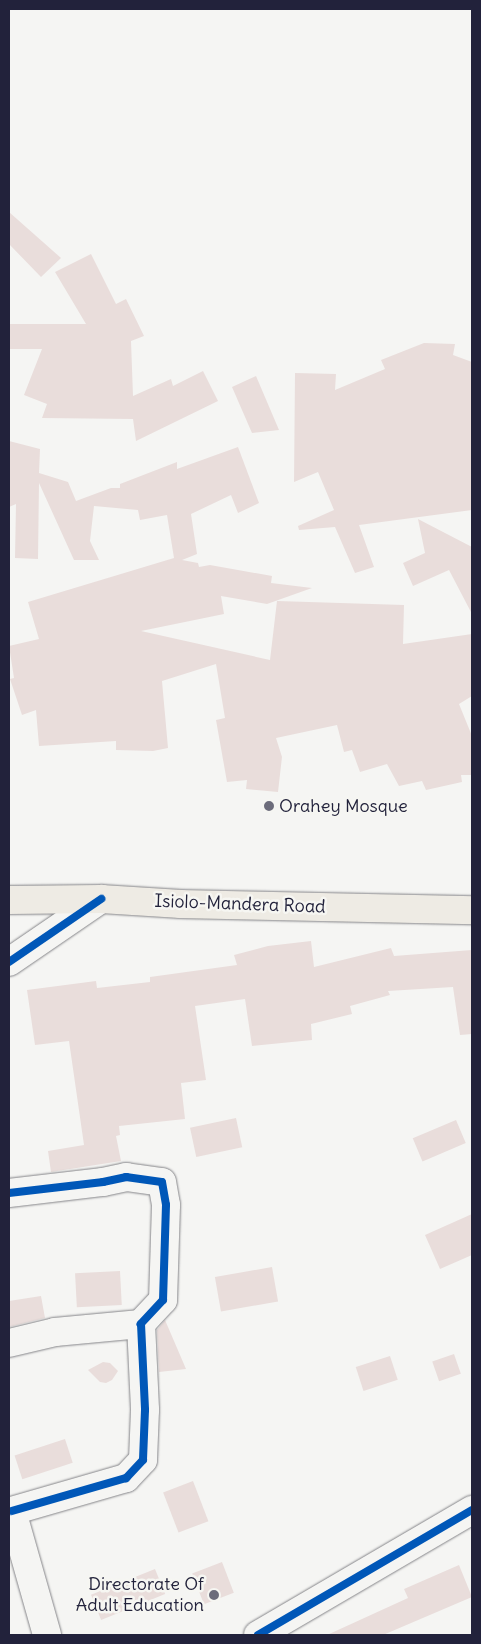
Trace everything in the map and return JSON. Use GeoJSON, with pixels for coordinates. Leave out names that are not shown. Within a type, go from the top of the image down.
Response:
{"type":"FeatureCollection","features":[{"type":"Feature","properties":{"kind":"highway","name":"Isiolo-Mandera Road"},"geometry":{"type":"LineString","coordinates":[[9,900],[100,899],[472,910]]}},
{"type":"Feature","properties":{"kind":"street"},"geometry":{"type":"LineString","coordinates":[[9,962],[100,899]]}},
{"type":"Feature","properties":{"kind":"street"},"geometry":{"type":"LineString","coordinates":[[9,1193],[103,1182],[126,1177],[162,1182],[166,1205],[163,1300],[141,1324],[55,1332],[9,1343]]}},
{"type":"Feature","properties":{"kind":"street"},"geometry":{"type":"LineString","coordinates":[[47,1635],[10,1511],[126,1478],[143,1460],[145,1410],[141,1324]]}},
{"type":"Feature","properties":{"kind":"street"},"geometry":{"type":"LineString","coordinates":[[258,1635],[472,1510]]}},
{"type":"Feature","properties":{"kind":"building"},"geometry":{"type":"Polygon","coordinates":[[[9,212],[61,258],[41,277],[9,244],[9,212]]]}},
{"type":"Feature","properties":{"kind":"building"},"geometry":{"type":"Polygon","coordinates":[[[91,254],[116,304],[126,299],[144,336],[131,341],[133,396],[171,379],[173,386],[203,371],[218,401],[136,441],[133,419],[42,418],[47,404],[24,395],[42,349],[9,349],[9,324],[86,324],[55,272],[91,254]]]}},
{"type":"Feature","properties":{"kind":"building"},"geometry":{"type":"Polygon","coordinates":[[[424,343],[455,344],[453,355],[472,362],[472,510],[359,525],[374,567],[355,573],[335,527],[299,530],[298,526],[334,510],[318,472],[294,482],[295,373],[336,374],[335,390],[385,369],[381,360],[424,343]]]}},
{"type":"Feature","properties":{"kind":"building"},"geometry":{"type":"Polygon","coordinates":[[[256,376],[279,430],[252,433],[232,387],[256,376]]]}},
{"type":"Feature","properties":{"kind":"building"},"geometry":{"type":"Polygon","coordinates":[[[9,441],[40,449],[39,473],[68,482],[76,501],[111,488],[120,488],[120,484],[177,462],[177,469],[238,447],[259,503],[238,513],[231,495],[191,514],[197,554],[182,560],[198,563],[199,567],[210,565],[272,576],[271,583],[312,588],[267,604],[221,596],[224,614],[141,631],[270,660],[277,601],[404,605],[403,644],[472,634],[472,696],[459,704],[472,736],[472,775],[461,775],[462,782],[426,790],[422,781],[399,786],[387,764],[360,772],[352,750],[344,752],[337,725],[276,738],[282,757],[278,792],[246,789],[247,780],[227,782],[216,720],[225,718],[216,664],[162,681],[168,748],[153,751],[116,750],[116,741],[39,746],[36,710],[22,715],[10,679],[14,678],[9,646],[39,639],[28,602],[174,558],[167,515],[140,520],[138,510],[94,506],[90,541],[99,560],[74,560],[39,483],[38,559],[15,558],[16,504],[9,507],[9,441]]]}},
{"type":"Feature","properties":{"kind":"building"},"geometry":{"type":"Polygon","coordinates":[[[418,519],[472,547],[472,614],[449,570],[413,586],[403,563],[425,553],[418,519]]]}},
{"type":"Feature","properties":{"kind":"building"},"geometry":{"type":"Polygon","coordinates":[[[311,941],[314,967],[391,948],[394,956],[472,950],[472,1034],[460,1035],[453,987],[388,991],[390,995],[350,1006],[352,1014],[311,1024],[312,1040],[252,1046],[245,999],[195,1006],[206,1080],[181,1083],[185,1119],[119,1126],[120,1135],[116,1136],[121,1161],[51,1172],[48,1151],[84,1145],[69,1041],[35,1045],[27,990],[96,981],[97,988],[150,982],[150,977],[237,965],[234,955],[268,946],[311,941]]]}},
{"type":"Feature","properties":{"kind":"building"},"geometry":{"type":"Polygon","coordinates":[[[236,1118],[242,1147],[196,1157],[190,1128],[236,1118]]]}},
{"type":"Feature","properties":{"kind":"building"},"geometry":{"type":"Polygon","coordinates":[[[456,1120],[466,1143],[423,1161],[413,1138],[456,1120]]]}},
{"type":"Feature","properties":{"kind":"building"},"geometry":{"type":"Polygon","coordinates":[[[472,1214],[472,1255],[440,1269],[425,1235],[472,1214]]]}},
{"type":"Feature","properties":{"kind":"building"},"geometry":{"type":"Polygon","coordinates":[[[272,1267],[278,1301],[221,1312],[215,1277],[272,1267]]]}},
{"type":"Feature","properties":{"kind":"building"},"geometry":{"type":"Polygon","coordinates":[[[120,1271],[122,1305],[77,1307],[75,1273],[120,1271]]]}},
{"type":"Feature","properties":{"kind":"building"},"geometry":{"type":"Polygon","coordinates":[[[41,1296],[45,1318],[9,1327],[9,1301],[41,1296]]]}},
{"type":"Feature","properties":{"kind":"building"},"geometry":{"type":"Polygon","coordinates":[[[165,1320],[186,1369],[159,1372],[157,1330],[165,1320]]]}},
{"type":"Feature","properties":{"kind":"building"},"geometry":{"type":"Polygon","coordinates":[[[454,1354],[461,1374],[439,1381],[432,1361],[454,1354]]]}},
{"type":"Feature","properties":{"kind":"building"},"geometry":{"type":"Polygon","coordinates":[[[390,1356],[398,1380],[363,1391],[356,1367],[390,1356]]]}},
{"type":"Feature","properties":{"kind":"building"},"geometry":{"type":"Polygon","coordinates":[[[103,1362],[110,1363],[118,1371],[112,1380],[106,1383],[100,1382],[88,1370],[103,1362]]]}},
{"type":"Feature","properties":{"kind":"building"},"geometry":{"type":"Polygon","coordinates":[[[65,1439],[73,1463],[22,1479],[15,1455],[65,1439]]]}},
{"type":"Feature","properties":{"kind":"building"},"geometry":{"type":"Polygon","coordinates":[[[193,1481],[208,1521],[179,1533],[163,1492],[193,1481]]]}},
{"type":"Feature","properties":{"kind":"building"},"geometry":{"type":"Polygon","coordinates":[[[222,1562],[234,1593],[204,1604],[192,1573],[222,1562]]]}},
{"type":"Feature","properties":{"kind":"building"},"geometry":{"type":"Polygon","coordinates":[[[459,1565],[472,1597],[383,1635],[327,1635],[408,1598],[404,1589],[459,1565]]]}},
{"type":"Feature","properties":{"kind":"building"},"geometry":{"type":"Polygon","coordinates":[[[155,1569],[165,1594],[101,1620],[91,1595],[155,1569]]]}},
{"type":"Feature","properties":{"kind":"cycle path"},"geometry":{"type":"LineString","coordinates":[[9,962],[101,899]]}},
{"type":"Feature","properties":{"kind":"cycle path"},"geometry":{"type":"LineString","coordinates":[[9,1193],[103,1182],[126,1177],[162,1182],[166,1205],[163,1300],[141,1324],[145,1410],[143,1460],[126,1478],[12,1511]]}},
{"type":"Feature","properties":{"kind":"cycle path"},"geometry":{"type":"LineString","coordinates":[[258,1635],[472,1510]]}},
{"type":"Feature","properties":{"kind":"place","name":"Orahey Mosque"},"geometry":{"type":"Point","coordinates":[269,806]}},
{"type":"Feature","properties":{"kind":"place","name":"Directorate Of Adult Education"},"geometry":{"type":"Point","coordinates":[214,1595]}}]}
